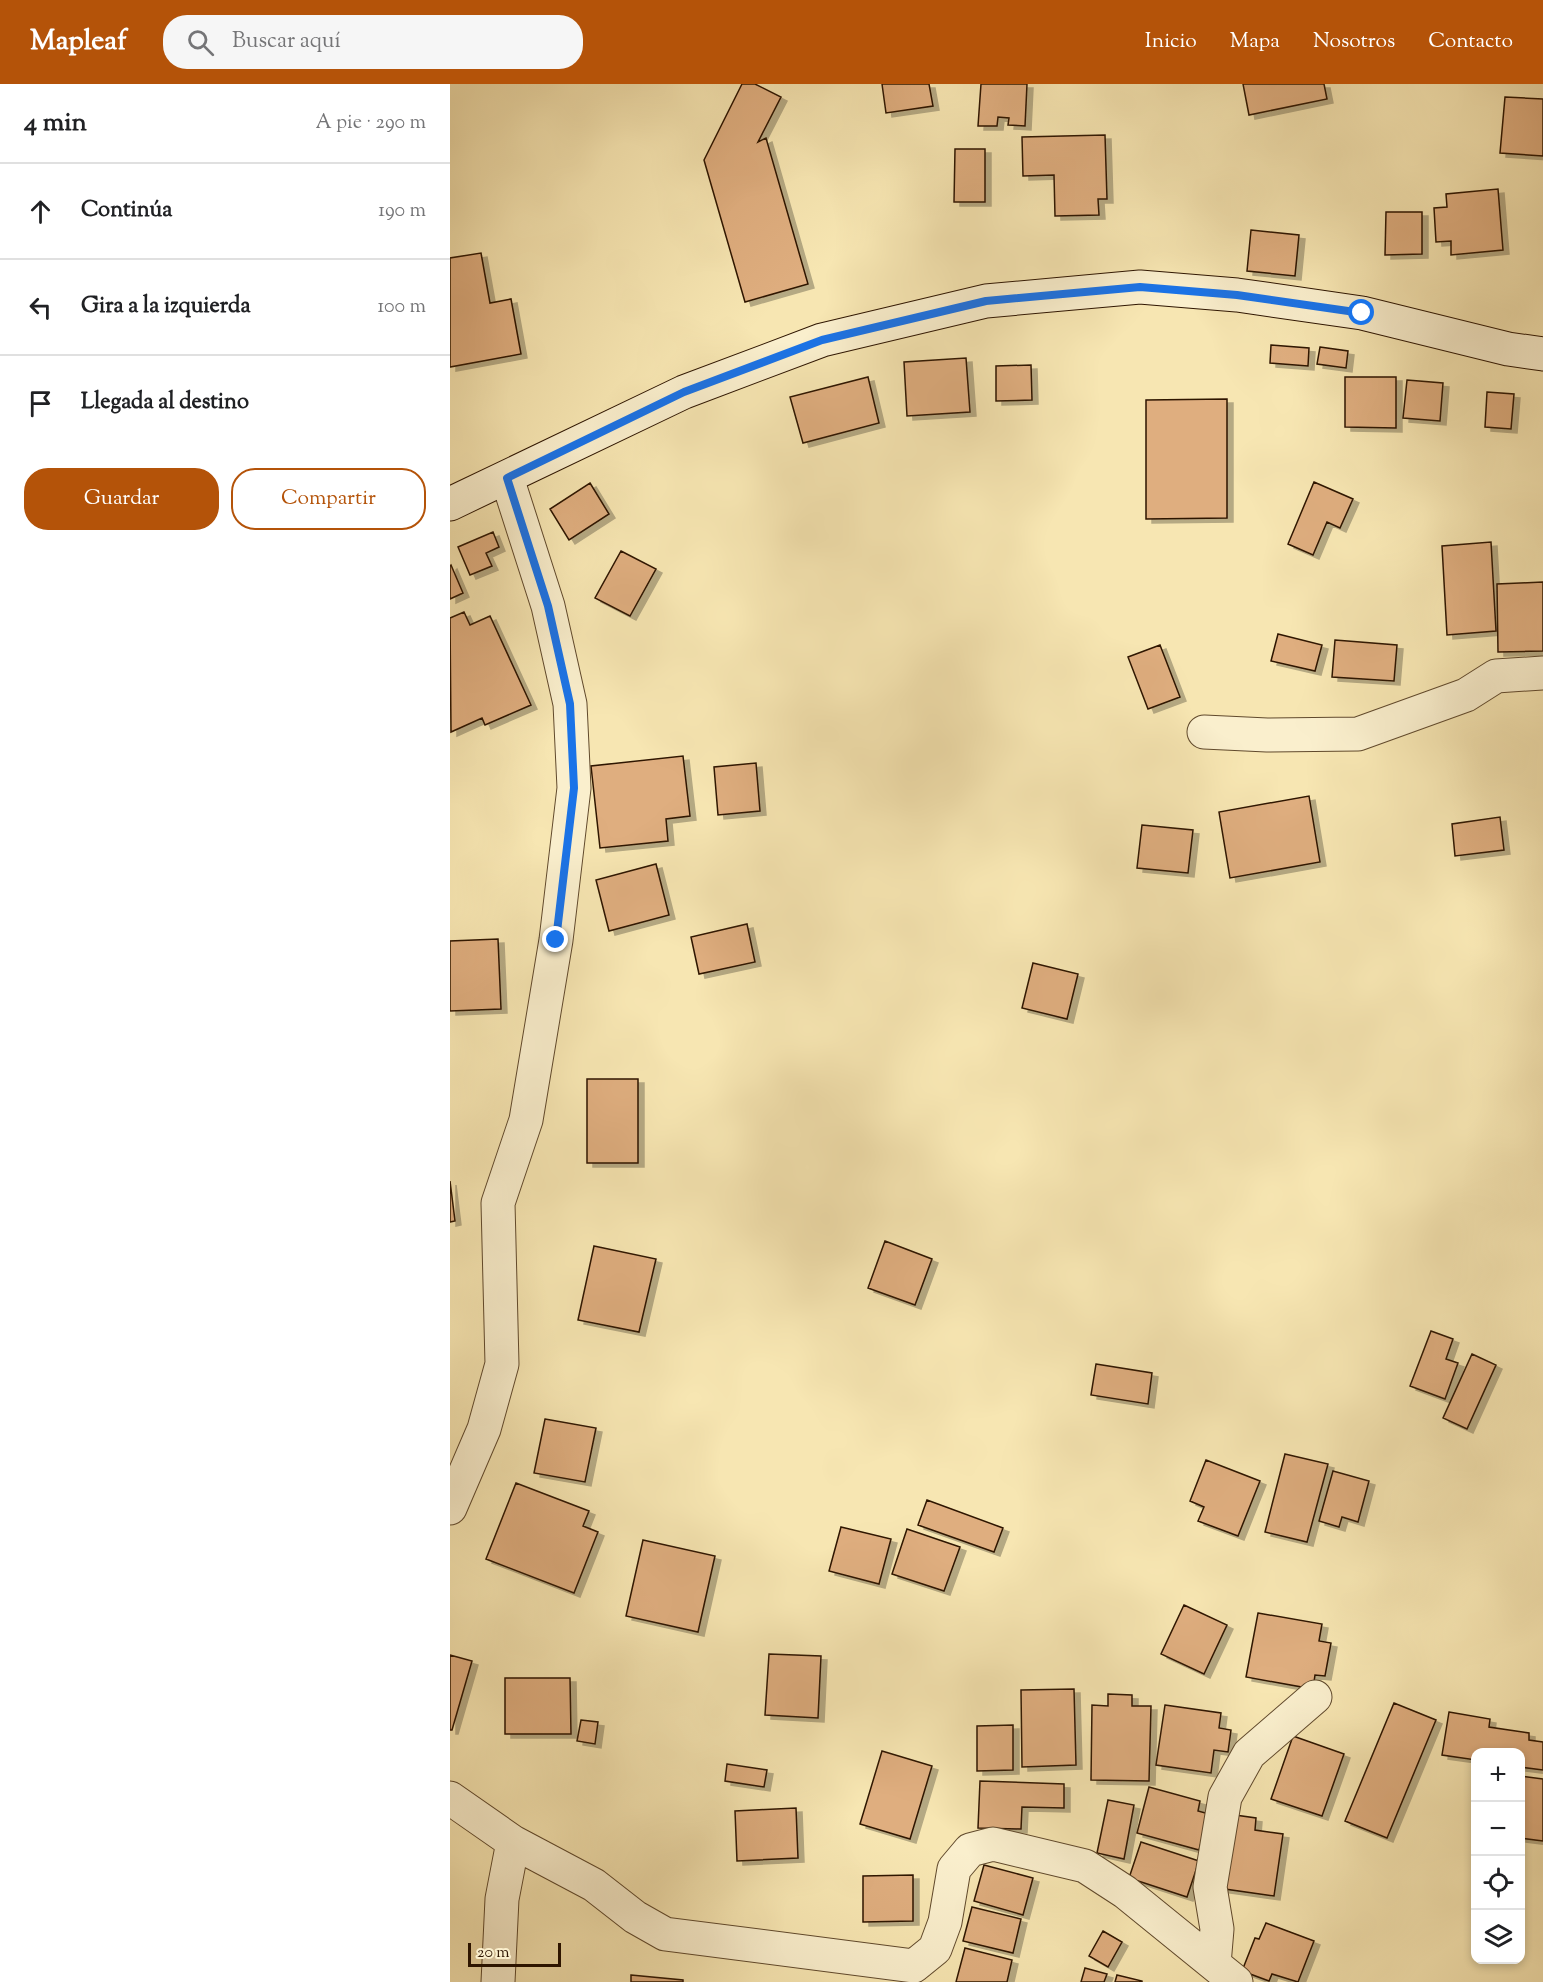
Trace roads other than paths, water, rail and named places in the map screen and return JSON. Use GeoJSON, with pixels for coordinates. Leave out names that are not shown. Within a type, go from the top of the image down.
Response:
{"type":"FeatureCollection","features":[{"type":"Feature","properties":{"kind":"street"},"geometry":{"type":"LineString","coordinates":[[450,504],[684,392],[822,340],[986,301],[1140,287],[1237,295],[1362,313],[1508,349],[1543,354]]}},
{"type":"Feature","properties":{"kind":"street"},"geometry":{"type":"LineString","coordinates":[[450,1508],[484,1430],[502,1364],[498,1203],[526,1120],[556,940],[574,788],[570,704],[548,606],[507,478]]}},
{"type":"Feature","properties":{"kind":"street"},"geometry":{"type":"LineString","coordinates":[[1204,732],[1267,735],[1358,734],[1466,695],[1496,676],[1543,673]]}},
{"type":"Feature","properties":{"kind":"street"},"geometry":{"type":"LineString","coordinates":[[1225,1973],[1210,1887],[1226,1797],[1249,1754],[1316,1697]]}},
{"type":"Feature","properties":{"kind":"street"},"geometry":{"type":"LineString","coordinates":[[450,1797],[513,1842],[594,1885],[635,1917],[665,1934],[914,1966],[935,1949],[945,1922],[954,1869],[970,1850],[993,1844],[1085,1866],[1125,1892],[1225,1973]]}},
{"type":"Feature","properties":{"kind":"street"},"geometry":{"type":"LineString","coordinates":[[498,1982],[502,1899],[513,1842]]}}]}
